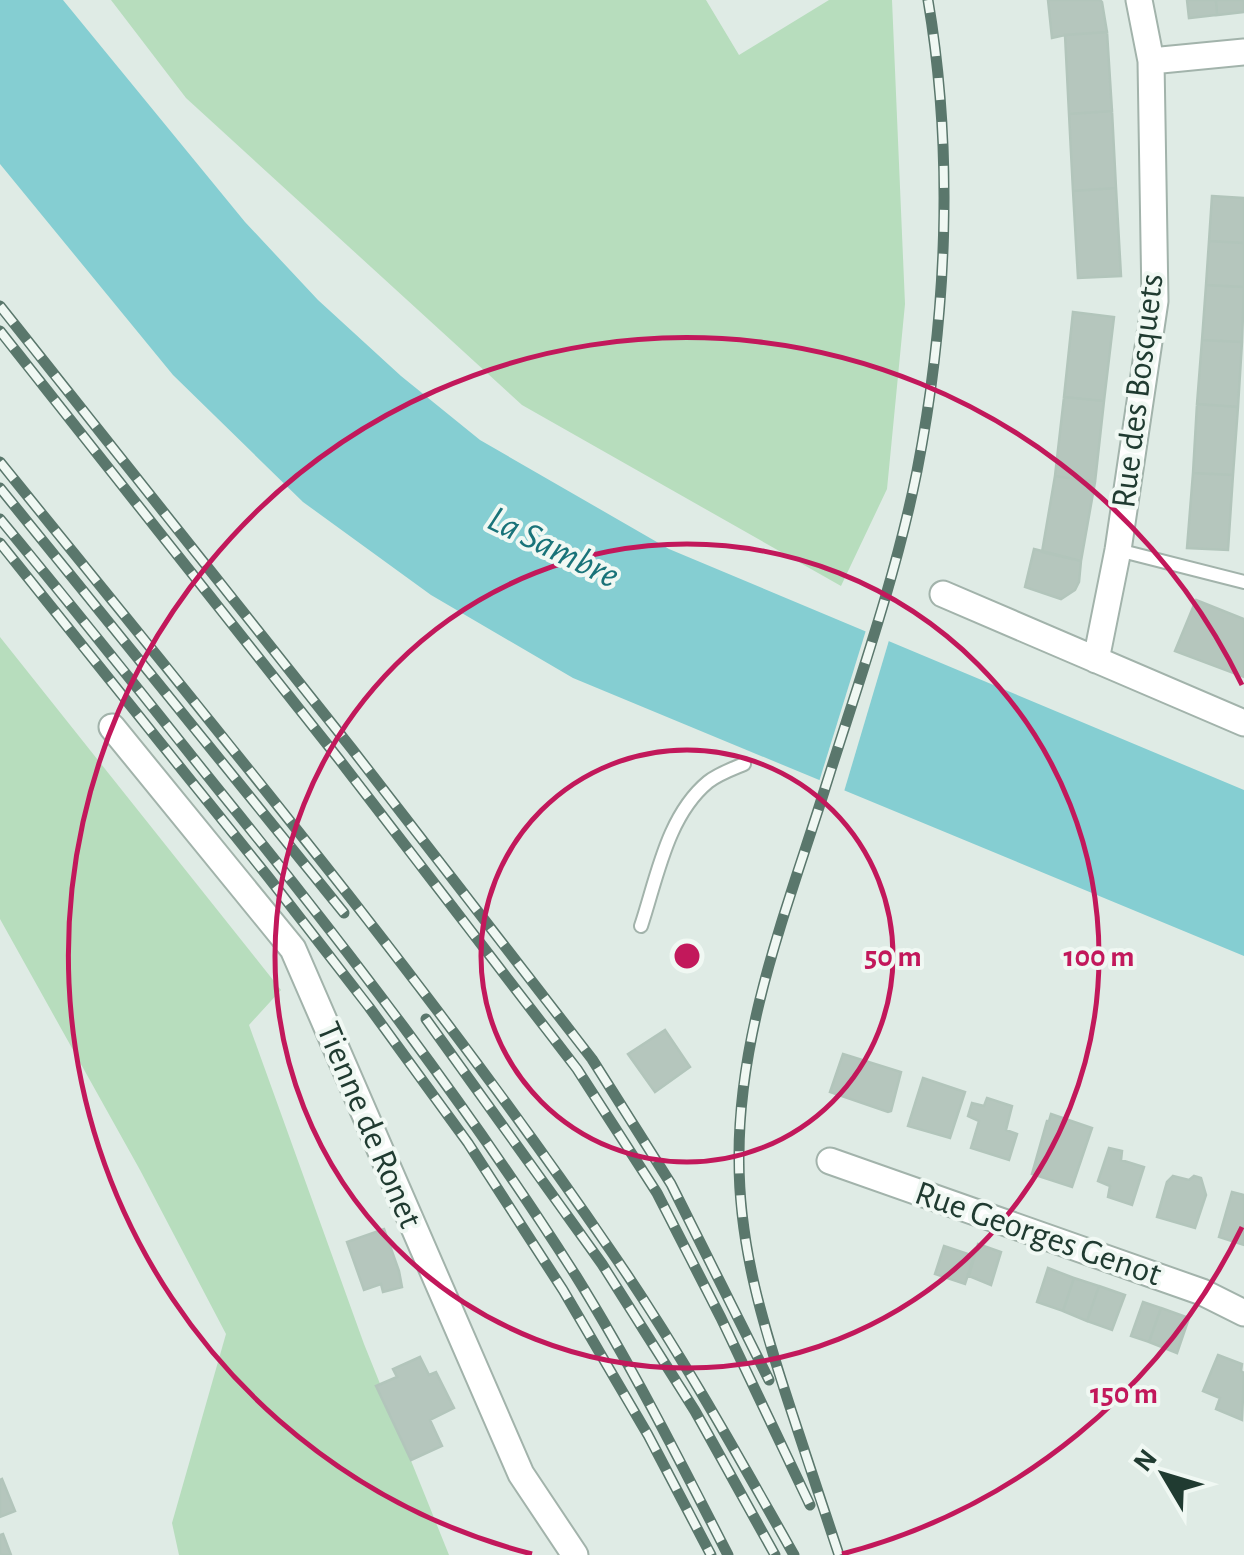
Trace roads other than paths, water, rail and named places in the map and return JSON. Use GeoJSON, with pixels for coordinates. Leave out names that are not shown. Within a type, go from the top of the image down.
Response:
{"type":"FeatureCollection","features":[{"type":"Feature","properties":{"kind":"street","name":"Rue des Bosquets"},"geometry":{"type":"LineString","coordinates":[[1096,660],[1118,550],[1155,301],[1151,61],[1138,0]]}},
{"type":"Feature","properties":{"kind":"street"},"geometry":{"type":"LineString","coordinates":[[1151,61],[1244,52]]}},
{"type":"Feature","properties":{"kind":"street"},"geometry":{"type":"LineString","coordinates":[[943,594],[1244,723]]}},
{"type":"Feature","properties":{"kind":"street","name":"Tienne de Ronet"},"geometry":{"type":"LineString","coordinates":[[112,727],[293,949],[521,1474],[575,1555]]}},
{"type":"Feature","properties":{"kind":"street","name":"Rue Georges Genot"},"geometry":{"type":"LineString","coordinates":[[830,1162],[1202,1292],[1244,1313]]}},
{"type":"Feature","properties":{"kind":"lane"},"geometry":{"type":"LineString","coordinates":[[1118,550],[1244,582]]}},
{"type":"Feature","properties":{"kind":"lane"},"geometry":{"type":"LineString","coordinates":[[640,926],[674,825],[711,779],[744,764]]}},
{"type":"Feature","properties":{"kind":"water","name":"La Sambre"},"geometry":{"type":"Polygon","coordinates":[[[0,0],[63,0],[245,222],[318,300],[401,376],[480,440],[669,549],[1244,790],[1244,956],[573,678],[431,595],[303,502],[173,375],[0,164],[0,0]]]}},
{"type":"Feature","properties":{"kind":"railway"},"geometry":{"type":"LineString","coordinates":[[839,1555],[781,1379],[748,1256],[740,1193],[741,1111],[747,1062],[768,967],[888,588],[927,413],[944,235],[941,117],[928,0]]}},
{"type":"Feature","properties":{"kind":"railway"},"geometry":{"type":"LineString","coordinates":[[0,306],[592,1059],[671,1184],[769,1380]]}},
{"type":"Feature","properties":{"kind":"railway"},"geometry":{"type":"LineString","coordinates":[[0,331],[338,758],[577,1069],[657,1193],[810,1505]]}},
{"type":"Feature","properties":{"kind":"railway"},"geometry":{"type":"LineString","coordinates":[[0,462],[313,850],[466,1048],[660,1325],[794,1555]]}},
{"type":"Feature","properties":{"kind":"railway"},"geometry":{"type":"LineString","coordinates":[[0,488],[344,913]]}},
{"type":"Feature","properties":{"kind":"railway"},"geometry":{"type":"LineString","coordinates":[[0,519],[312,907],[492,1150],[597,1310],[728,1555]]}},
{"type":"Feature","properties":{"kind":"railway"},"geometry":{"type":"LineString","coordinates":[[0,543],[269,878],[468,1143],[563,1290],[648,1435],[711,1555]]}},
{"type":"Feature","properties":{"kind":"railway"},"geometry":{"type":"LineString","coordinates":[[426,1019],[602,1264],[695,1411],[775,1555]]}}]}
